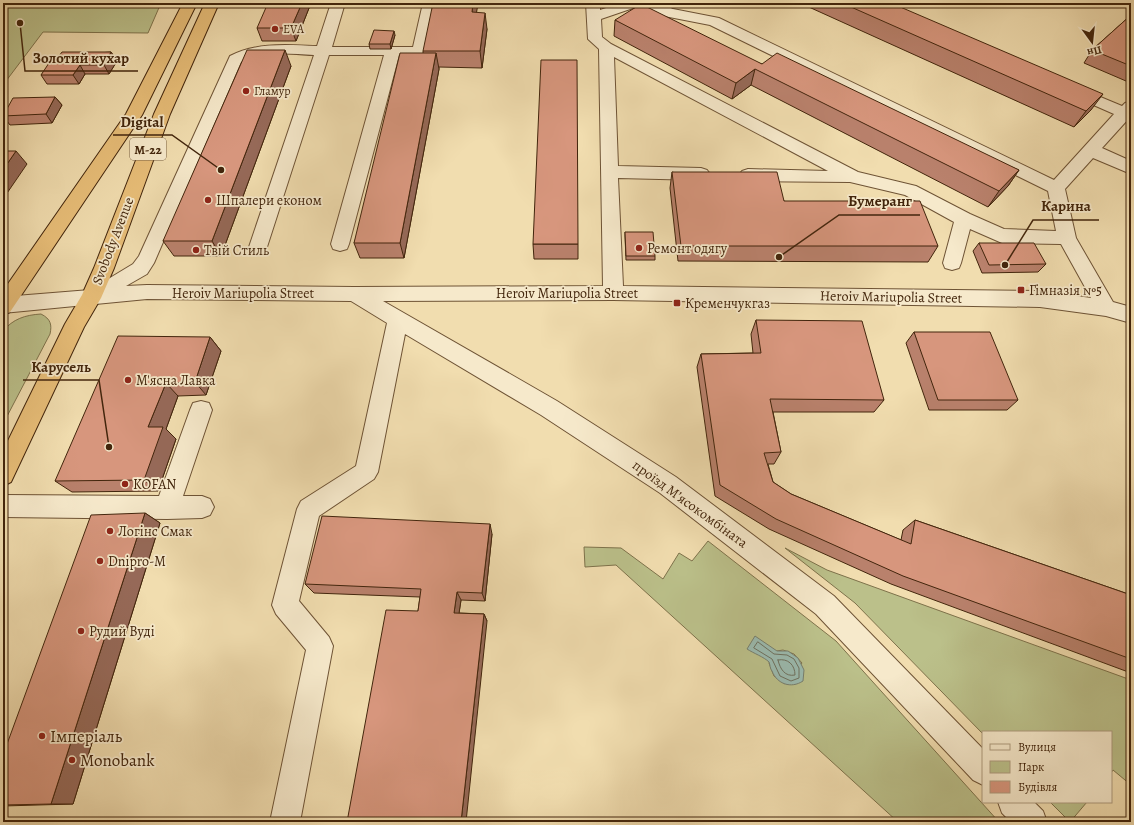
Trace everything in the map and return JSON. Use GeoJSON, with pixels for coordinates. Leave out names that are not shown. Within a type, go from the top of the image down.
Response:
{"type":"FeatureCollection","features":[{"type":"Feature","properties":{"kind":"highway","name":"М-22"},"geometry":{"type":"LineString","coordinates":[[3,306],[134,115],[190,3]]}},
{"type":"Feature","properties":{"kind":"highway","name":"Svobody Avenue"},"geometry":{"type":"LineString","coordinates":[[3,475],[75,324],[91,298],[104,268],[162,114],[212,3]]}},
{"type":"Feature","properties":{"kind":"street"},"geometry":{"type":"LineString","coordinates":[[258,247],[338,3]]}},
{"type":"Feature","properties":{"kind":"street"},"geometry":{"type":"LineString","coordinates":[[91,298],[140,269],[147,258],[234,59],[243,53],[263,49],[419,51],[430,3]]}},
{"type":"Feature","properties":{"kind":"street"},"geometry":{"type":"LineString","coordinates":[[634,3],[593,10],[595,39],[606,47],[853,177]]}},
{"type":"Feature","properties":{"kind":"street"},"geometry":{"type":"LineString","coordinates":[[648,3],[669,13],[713,15],[1056,188]]}},
{"type":"Feature","properties":{"kind":"street"},"geometry":{"type":"LineString","coordinates":[[606,47],[612,293]]}},
{"type":"Feature","properties":{"kind":"street"},"geometry":{"type":"LineString","coordinates":[[340,244],[393,51]]}},
{"type":"Feature","properties":{"kind":"street"},"geometry":{"type":"LineString","coordinates":[[1053,82],[1128,110],[1056,188]]}},
{"type":"Feature","properties":{"kind":"street"},"geometry":{"type":"LineString","coordinates":[[1091,150],[1131,168]]}},
{"type":"Feature","properties":{"kind":"street"},"geometry":{"type":"LineString","coordinates":[[610,172],[853,177],[910,190],[964,219],[1002,236],[1067,238]]}},
{"type":"Feature","properties":{"kind":"street"},"geometry":{"type":"LineString","coordinates":[[1056,188],[1067,238],[1106,308]]}},
{"type":"Feature","properties":{"kind":"street"},"geometry":{"type":"LineString","coordinates":[[952,263],[964,219]]}},
{"type":"Feature","properties":{"kind":"street"},"geometry":{"type":"LineString","coordinates":[[140,269],[147,292]]}},
{"type":"Feature","properties":{"kind":"street","name":"Heroiv Mariupolia Street"},"geometry":{"type":"LineString","coordinates":[[3,306],[147,292],[354,294],[612,293],[1040,299],[1106,308],[1131,315]]}},
{"type":"Feature","properties":{"kind":"street","name":"проїзд Мʼясокомбіната"},"geometry":{"type":"LineString","coordinates":[[354,294],[549,408],[668,485],[825,605],[982,769]]}},
{"type":"Feature","properties":{"kind":"street"},"geometry":{"type":"LineString","coordinates":[[285,822],[320,646],[285,605],[309,509],[366,472],[398,320]]}},
{"type":"Feature","properties":{"kind":"street"},"geometry":{"type":"LineString","coordinates":[[167,508],[201,410]]}},
{"type":"Feature","properties":{"kind":"street"},"geometry":{"type":"LineString","coordinates":[[3,506],[202,507]]}},
{"type":"Feature","properties":{"kind":"street"},"geometry":{"type":"LineString","coordinates":[[1014,803],[1032,822]]}},
{"type":"Feature","properties":{"kind":"green space"},"geometry":{"type":"Polygon","coordinates":[[[3,3],[161,3],[148,33],[43,32],[3,85],[3,3]]]}},
{"type":"Feature","properties":{"kind":"green space"},"geometry":{"type":"Polygon","coordinates":[[[41,314],[50,322],[50,334],[3,424],[3,331],[11,323],[20,318],[41,314]]]}},
{"type":"Feature","properties":{"kind":"green space"},"geometry":{"type":"Polygon","coordinates":[[[708,541],[836,641],[999,822],[898,822],[616,565],[585,567],[584,547],[621,548],[663,579],[679,553],[692,561],[708,541]],[[783,650],[777,651],[769,663],[774,676],[785,684],[802,663],[794,654],[783,650]]]}},
{"type":"Feature","properties":{"kind":"green space"},"geometry":{"type":"Polygon","coordinates":[[[785,548],[827,570],[1131,680],[1131,785],[1113,770],[1112,772],[1112,731],[982,731],[982,733],[855,603],[785,548]]]}},
{"type":"Feature","properties":{"kind":"green space"},"geometry":{"type":"Polygon","coordinates":[[[1051,803],[1086,803],[1070,822],[1051,803]]]}},
{"type":"Feature","properties":{"kind":"water"},"geometry":{"type":"Polygon","coordinates":[[[755,636],[777,651],[788,651],[798,658],[804,670],[803,681],[794,685],[789,685],[777,679],[771,670],[769,662],[747,649],[755,636]]]}},
{"type":"Feature","properties":{"kind":"building"},"geometry":{"type":"Polygon","coordinates":[[[268,3],[302,3],[291,28],[257,28],[268,3]]]}},
{"type":"Feature","properties":{"kind":"building"},"geometry":{"type":"Polygon","coordinates":[[[433,3],[473,3],[472,12],[485,13],[480,51],[423,51],[433,3]]]}},
{"type":"Feature","properties":{"kind":"building"},"geometry":{"type":"Polygon","coordinates":[[[842,3],[891,3],[1103,94],[1086,111],[842,3]]]}},
{"type":"Feature","properties":{"kind":"building"},"geometry":{"type":"Polygon","coordinates":[[[641,4],[762,64],[777,53],[1019,170],[999,191],[755,69],[736,83],[615,20],[641,4]]]}},
{"type":"Feature","properties":{"kind":"building"},"geometry":{"type":"Polygon","coordinates":[[[1131,15],[1131,66],[1092,50],[1131,15]]]}},
{"type":"Feature","properties":{"kind":"building"},"geometry":{"type":"Polygon","coordinates":[[[374,30],[394,31],[390,44],[369,44],[374,30]]]}},
{"type":"Feature","properties":{"kind":"building"},"geometry":{"type":"Polygon","coordinates":[[[247,50],[285,50],[212,241],[163,241],[247,50]]]}},
{"type":"Feature","properties":{"kind":"building"},"geometry":{"type":"Polygon","coordinates":[[[62,52],[111,52],[104,65],[80,65],[73,75],[41,75],[53,57],[59,56],[62,52]]]}},
{"type":"Feature","properties":{"kind":"building"},"geometry":{"type":"Polygon","coordinates":[[[400,53],[436,53],[400,243],[354,243],[400,53]]]}},
{"type":"Feature","properties":{"kind":"building"},"geometry":{"type":"Polygon","coordinates":[[[541,60],[577,60],[578,244],[533,244],[541,60]]]}},
{"type":"Feature","properties":{"kind":"building"},"geometry":{"type":"Polygon","coordinates":[[[55,97],[46,114],[3,116],[13,98],[55,97]]]}},
{"type":"Feature","properties":{"kind":"building"},"geometry":{"type":"Polygon","coordinates":[[[3,151],[16,151],[3,170],[3,151]]]}},
{"type":"Feature","properties":{"kind":"building"},"geometry":{"type":"Polygon","coordinates":[[[672,172],[777,172],[784,201],[920,201],[938,246],[681,246],[672,172]]]}},
{"type":"Feature","properties":{"kind":"building","name":"Ремонт одягу"},"geometry":{"type":"Polygon","coordinates":[[[625,232],[653,232],[655,256],[626,256],[625,232]]]}},
{"type":"Feature","properties":{"kind":"building"},"geometry":{"type":"Polygon","coordinates":[[[979,243],[1034,243],[1046,264],[989,265],[979,243]]]}},
{"type":"Feature","properties":{"kind":"building"},"geometry":{"type":"Polygon","coordinates":[[[756,320],[862,321],[884,400],[770,399],[781,452],[764,453],[773,482],[791,494],[911,544],[915,520],[1131,595],[1131,659],[903,576],[776,519],[720,485],[701,354],[761,353],[756,320]]]}},
{"type":"Feature","properties":{"kind":"building"},"geometry":{"type":"Polygon","coordinates":[[[914,332],[990,332],[1018,400],[938,400],[914,332]]]}},
{"type":"Feature","properties":{"kind":"building"},"geometry":{"type":"Polygon","coordinates":[[[118,336],[210,337],[195,382],[166,383],[148,427],[163,427],[144,480],[55,481],[118,336]]]}},
{"type":"Feature","properties":{"kind":"building"},"geometry":{"type":"Polygon","coordinates":[[[145,513],[51,804],[3,805],[3,755],[91,515],[145,513]]]}},
{"type":"Feature","properties":{"kind":"building"},"geometry":{"type":"Polygon","coordinates":[[[322,516],[490,524],[482,593],[457,592],[454,613],[484,614],[461,822],[347,822],[386,610],[418,611],[421,589],[305,584],[322,516]]]}},
{"type":"Feature","properties":{"kind":"place","name":"Золотий кухар"},"geometry":{"type":"Point","coordinates":[20,23]}},
{"type":"Feature","properties":{"kind":"place","name":"EVA"},"geometry":{"type":"Point","coordinates":[275,29]}},
{"type":"Feature","properties":{"kind":"place","name":"Гламур"},"geometry":{"type":"Point","coordinates":[246,91]}},
{"type":"Feature","properties":{"kind":"place","name":"Digital"},"geometry":{"type":"Point","coordinates":[221,170]}},
{"type":"Feature","properties":{"kind":"place","name":"Шпалери економ"},"geometry":{"type":"Point","coordinates":[208,200]}},
{"type":"Feature","properties":{"kind":"place","name":"Ремонт одягу"},"geometry":{"type":"Point","coordinates":[639,248]}},
{"type":"Feature","properties":{"kind":"place","name":"Твій Стиль"},"geometry":{"type":"Point","coordinates":[196,250]}},
{"type":"Feature","properties":{"kind":"place","name":"Бумеранг"},"geometry":{"type":"Point","coordinates":[779,257]}},
{"type":"Feature","properties":{"kind":"place","name":"Карина"},"geometry":{"type":"Point","coordinates":[1005,265]}},
{"type":"Feature","properties":{"kind":"place","name":"Гімназія №5"},"geometry":{"type":"Point","coordinates":[1021,290]}},
{"type":"Feature","properties":{"kind":"place","name":"Кременчукгаз"},"geometry":{"type":"Point","coordinates":[677,303]}},
{"type":"Feature","properties":{"kind":"place","name":"М'ясна Лавка"},"geometry":{"type":"Point","coordinates":[128,380]}},
{"type":"Feature","properties":{"kind":"place","name":"Карусель"},"geometry":{"type":"Point","coordinates":[109,447]}},
{"type":"Feature","properties":{"kind":"place","name":"KOFAN"},"geometry":{"type":"Point","coordinates":[125,484]}},
{"type":"Feature","properties":{"kind":"place","name":"Логінс Смак"},"geometry":{"type":"Point","coordinates":[110,531]}},
{"type":"Feature","properties":{"kind":"place","name":"Dnipro-M"},"geometry":{"type":"Point","coordinates":[100,561]}},
{"type":"Feature","properties":{"kind":"place","name":"Рудий Вуді"},"geometry":{"type":"Point","coordinates":[81,631]}},
{"type":"Feature","properties":{"kind":"place","name":"Імперіаль"},"geometry":{"type":"Point","coordinates":[42,736]}},
{"type":"Feature","properties":{"kind":"place","name":"Monobank"},"geometry":{"type":"Point","coordinates":[72,760]}}]}
